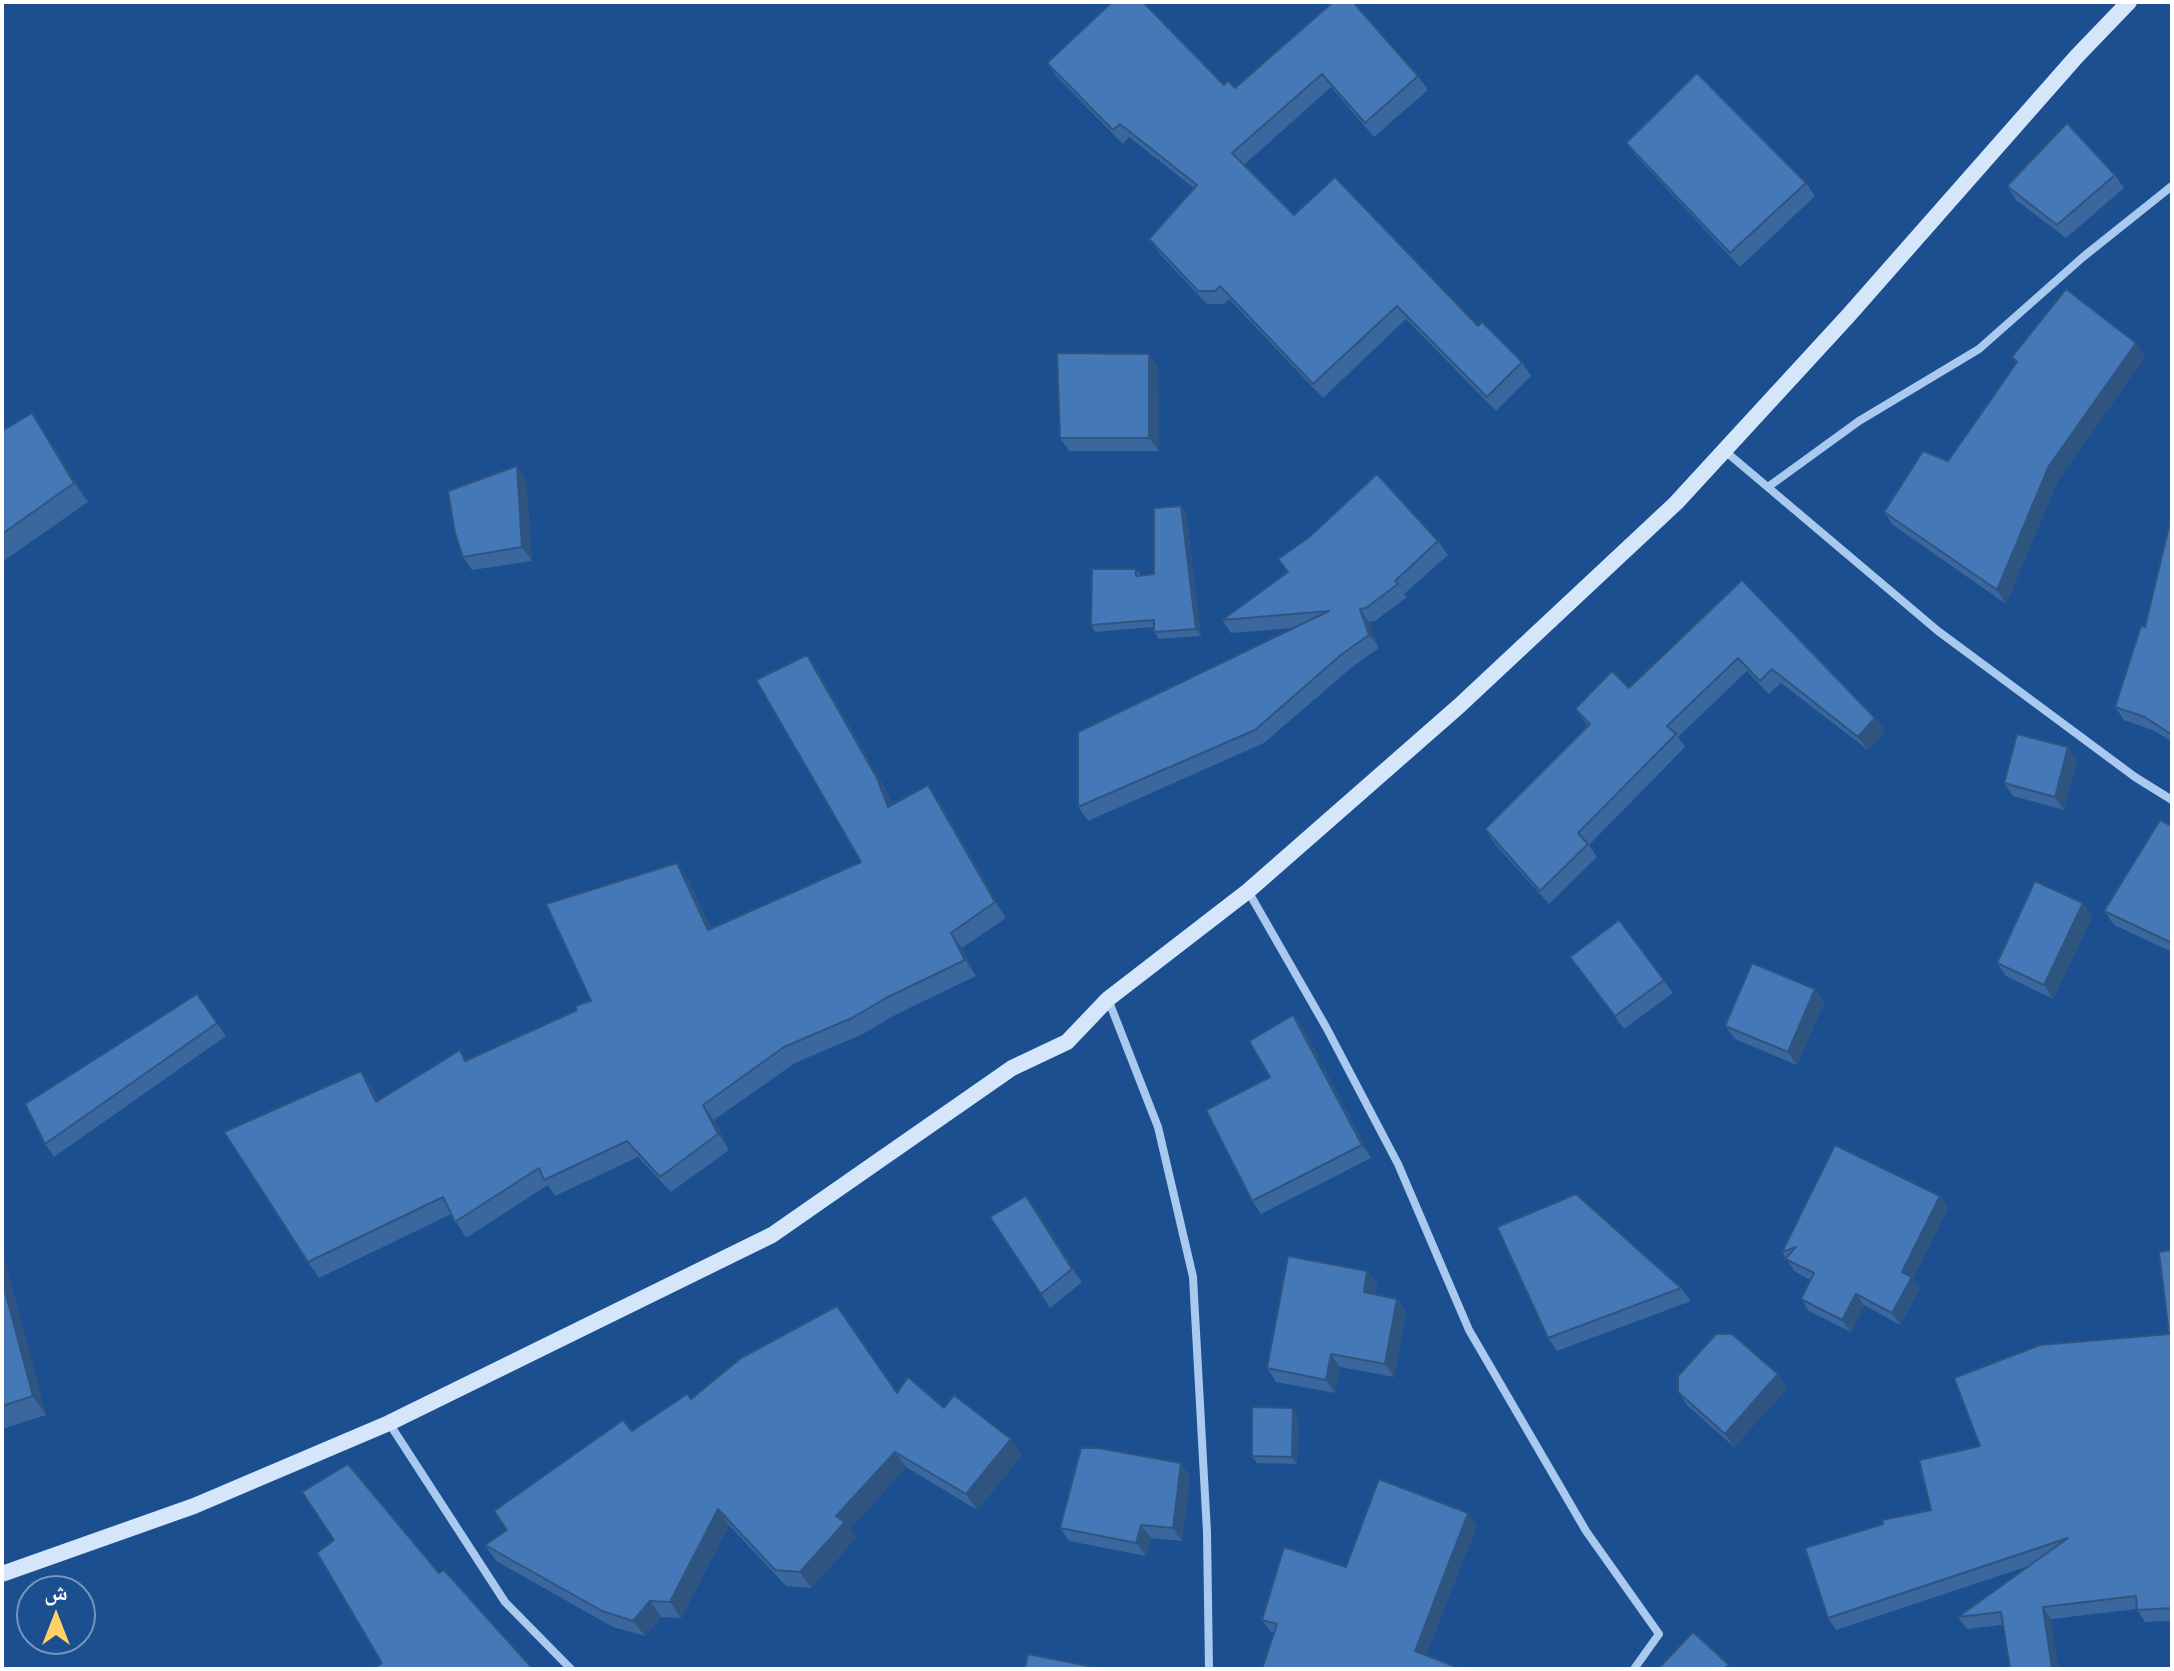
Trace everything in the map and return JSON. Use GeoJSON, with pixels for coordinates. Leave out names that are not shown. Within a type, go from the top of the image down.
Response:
{"type":"FeatureCollection","features":[{"type":"Feature","properties":{"kind":"street"},"geometry":{"type":"LineString","coordinates":[[2,1574],[194,1506],[389,1423],[772,1235],[1012,1068],[1067,1042],[1108,999],[1248,891],[1459,706],[1676,503],[2129,2]]}},
{"type":"Feature","properties":{"kind":"street"},"geometry":{"type":"LineString","coordinates":[[1768,487],[1859,421],[1979,349],[2083,257],[2172,186]]}},
{"type":"Feature","properties":{"kind":"street"},"geometry":{"type":"LineString","coordinates":[[1725,451],[1938,631],[2135,777],[2172,800]]}},
{"type":"Feature","properties":{"kind":"street"},"geometry":{"type":"LineString","coordinates":[[1248,891],[1326,1027],[1398,1164],[1469,1330],[1586,1531],[1659,1634],[1634,1669]]}},
{"type":"Feature","properties":{"kind":"street"},"geometry":{"type":"LineString","coordinates":[[1108,999],[1158,1127],[1193,1277],[1207,1532],[1209,1669]]}},
{"type":"Feature","properties":{"kind":"street"},"geometry":{"type":"LineString","coordinates":[[389,1423],[505,1602],[571,1669]]}},
{"type":"Feature","properties":{"kind":"building"},"geometry":{"type":"Polygon","coordinates":[[[1112,2],[1143,2],[1224,85],[1228,81],[1235,88],[1333,2],[1353,2],[1418,76],[1365,123],[1322,74],[1232,153],[1294,215],[1335,177],[1478,326],[1482,322],[1522,362],[1487,397],[1397,306],[1313,384],[1220,286],[1215,291],[1198,291],[1149,239],[1197,185],[1120,124],[1113,130],[1047,63],[1112,2]]]}},
{"type":"Feature","properties":{"kind":"building"},"geometry":{"type":"Polygon","coordinates":[[[1697,73],[1806,183],[1730,253],[1626,143],[1697,73]]]}},
{"type":"Feature","properties":{"kind":"building"},"geometry":{"type":"Polygon","coordinates":[[[2067,123],[2115,175],[2057,225],[2007,186],[2067,123]]]}},
{"type":"Feature","properties":{"kind":"building"},"geometry":{"type":"Polygon","coordinates":[[[2066,289],[2136,343],[2049,466],[1997,590],[1884,512],[1923,451],[1948,461],[2017,362],[2012,357],[2066,289]]]}},
{"type":"Feature","properties":{"kind":"building"},"geometry":{"type":"Polygon","coordinates":[[[1057,353],[1149,354],[1149,438],[1060,438],[1057,353]]]}},
{"type":"Feature","properties":{"kind":"building"},"geometry":{"type":"Polygon","coordinates":[[[32,413],[74,483],[2,534],[2,431],[32,413]]]}},
{"type":"Feature","properties":{"kind":"building"},"geometry":{"type":"Polygon","coordinates":[[[517,466],[522,547],[463,557],[455,533],[448,491],[517,466]]]}},
{"type":"Feature","properties":{"kind":"building"},"geometry":{"type":"Polygon","coordinates":[[[1377,474],[1438,541],[1395,581],[1398,584],[1366,608],[1360,609],[1369,635],[1342,654],[1255,730],[1078,807],[1078,732],[1329,611],[1222,620],[1288,572],[1278,559],[1308,538],[1377,474]]]}},
{"type":"Feature","properties":{"kind":"building"},"geometry":{"type":"Polygon","coordinates":[[[1181,506],[1196,629],[1154,632],[1154,620],[1091,625],[1092,569],[1136,569],[1136,576],[1154,574],[1154,508],[1181,506]]]}},
{"type":"Feature","properties":{"kind":"building"},"geometry":{"type":"Polygon","coordinates":[[[2171,518],[2172,735],[2145,717],[2115,707],[2141,626],[2145,627],[2171,518]]]}},
{"type":"Feature","properties":{"kind":"building"},"geometry":{"type":"Polygon","coordinates":[[[1742,580],[1875,718],[1858,737],[1772,669],[1760,681],[1738,658],[1667,726],[1676,734],[1578,833],[1588,844],[1540,891],[1485,829],[1590,724],[1575,709],[1612,671],[1629,688],[1742,580]]]}},
{"type":"Feature","properties":{"kind":"building"},"geometry":{"type":"Polygon","coordinates":[[[807,655],[877,778],[888,807],[928,785],[995,902],[951,933],[965,960],[852,1018],[784,1047],[703,1105],[718,1134],[660,1177],[627,1141],[544,1180],[539,1168],[455,1222],[443,1197],[308,1262],[224,1132],[361,1071],[376,1102],[460,1050],[465,1061],[591,1001],[546,904],[677,863],[708,930],[861,862],[756,680],[807,655]]]}},
{"type":"Feature","properties":{"kind":"building"},"geometry":{"type":"Polygon","coordinates":[[[2017,734],[2068,747],[2055,797],[2004,783],[2017,734]]]}},
{"type":"Feature","properties":{"kind":"building"},"geometry":{"type":"Polygon","coordinates":[[[2160,820],[2172,826],[2172,943],[2104,911],[2160,820]]]}},
{"type":"Feature","properties":{"kind":"building"},"geometry":{"type":"Polygon","coordinates":[[[2035,881],[2083,903],[2044,985],[1997,963],[2035,881]]]}},
{"type":"Feature","properties":{"kind":"building"},"geometry":{"type":"Polygon","coordinates":[[[1619,920],[1664,980],[1615,1016],[1570,957],[1619,920]]]}},
{"type":"Feature","properties":{"kind":"building"},"geometry":{"type":"Polygon","coordinates":[[[1752,963],[1815,989],[1788,1052],[1725,1026],[1752,963]]]}},
{"type":"Feature","properties":{"kind":"building"},"geometry":{"type":"Polygon","coordinates":[[[197,994],[217,1023],[45,1144],[25,1104],[197,994]]]}},
{"type":"Feature","properties":{"kind":"building"},"geometry":{"type":"Polygon","coordinates":[[[1293,1015],[1362,1145],[1252,1201],[1206,1110],[1270,1077],[1249,1041],[1293,1015]]]}},
{"type":"Feature","properties":{"kind":"building"},"geometry":{"type":"Polygon","coordinates":[[[1835,1145],[1940,1196],[1902,1272],[1912,1277],[1892,1313],[1856,1294],[1842,1320],[1801,1299],[1814,1273],[1785,1259],[1796,1247],[1782,1252],[1835,1145]]]}},
{"type":"Feature","properties":{"kind":"building"},"geometry":{"type":"Polygon","coordinates":[[[1576,1194],[1681,1288],[1548,1338],[1497,1227],[1576,1194]]]}},
{"type":"Feature","properties":{"kind":"building"},"geometry":{"type":"Polygon","coordinates":[[[1026,1196],[1072,1269],[1041,1294],[990,1217],[1026,1196]]]}},
{"type":"Feature","properties":{"kind":"building"},"geometry":{"type":"Polygon","coordinates":[[[2172,1250],[2172,1608],[2137,1610],[2136,1596],[2043,1607],[2052,1669],[2010,1669],[2001,1612],[1958,1617],[2068,1538],[1828,1618],[1805,1548],[1883,1524],[1882,1520],[1931,1510],[1919,1460],[1980,1446],[1954,1378],[2040,1345],[2169,1334],[2159,1252],[2172,1250]]]}},
{"type":"Feature","properties":{"kind":"building"},"geometry":{"type":"Polygon","coordinates":[[[1288,1256],[1367,1271],[1364,1292],[1397,1299],[1385,1364],[1331,1354],[1326,1380],[1267,1368],[1288,1256]]]}},
{"type":"Feature","properties":{"kind":"building"},"geometry":{"type":"Polygon","coordinates":[[[2,1280],[33,1396],[2,1406],[2,1280]]]}},
{"type":"Feature","properties":{"kind":"building"},"geometry":{"type":"Polygon","coordinates":[[[837,1306],[897,1393],[908,1377],[944,1408],[954,1395],[1011,1439],[966,1494],[895,1452],[836,1516],[845,1522],[800,1572],[775,1570],[718,1509],[670,1602],[650,1601],[633,1621],[602,1611],[485,1545],[507,1530],[494,1511],[623,1420],[632,1431],[687,1394],[691,1399],[741,1358],[837,1306]]]}},
{"type":"Feature","properties":{"kind":"building"},"geometry":{"type":"Polygon","coordinates":[[[1716,1334],[1732,1334],[1778,1374],[1725,1434],[1678,1392],[1678,1376],[1716,1334]]]}},
{"type":"Feature","properties":{"kind":"building"},"geometry":{"type":"Polygon","coordinates":[[[1252,1407],[1293,1408],[1292,1457],[1252,1456],[1252,1407]]]}},
{"type":"Feature","properties":{"kind":"building"},"geometry":{"type":"Polygon","coordinates":[[[1081,1448],[1098,1448],[1181,1463],[1173,1528],[1141,1525],[1136,1543],[1060,1528],[1081,1448]]]}},
{"type":"Feature","properties":{"kind":"building"},"geometry":{"type":"Polygon","coordinates":[[[348,1464],[439,1573],[444,1570],[533,1669],[373,1669],[382,1663],[317,1553],[334,1540],[302,1492],[348,1464]]]}},
{"type":"Feature","properties":{"kind":"building"},"geometry":{"type":"Polygon","coordinates":[[[1379,1479],[1468,1513],[1415,1651],[1461,1669],[1262,1669],[1277,1624],[1262,1620],[1284,1547],[1346,1567],[1379,1479]]]}},
{"type":"Feature","properties":{"kind":"building"},"geometry":{"type":"Polygon","coordinates":[[[1693,1632],[1729,1665],[1726,1667],[1728,1669],[1658,1669],[1693,1632]]]}},
{"type":"Feature","properties":{"kind":"building"},"geometry":{"type":"Polygon","coordinates":[[[1028,1654],[1103,1669],[1025,1669],[1028,1654]]]}}]}
